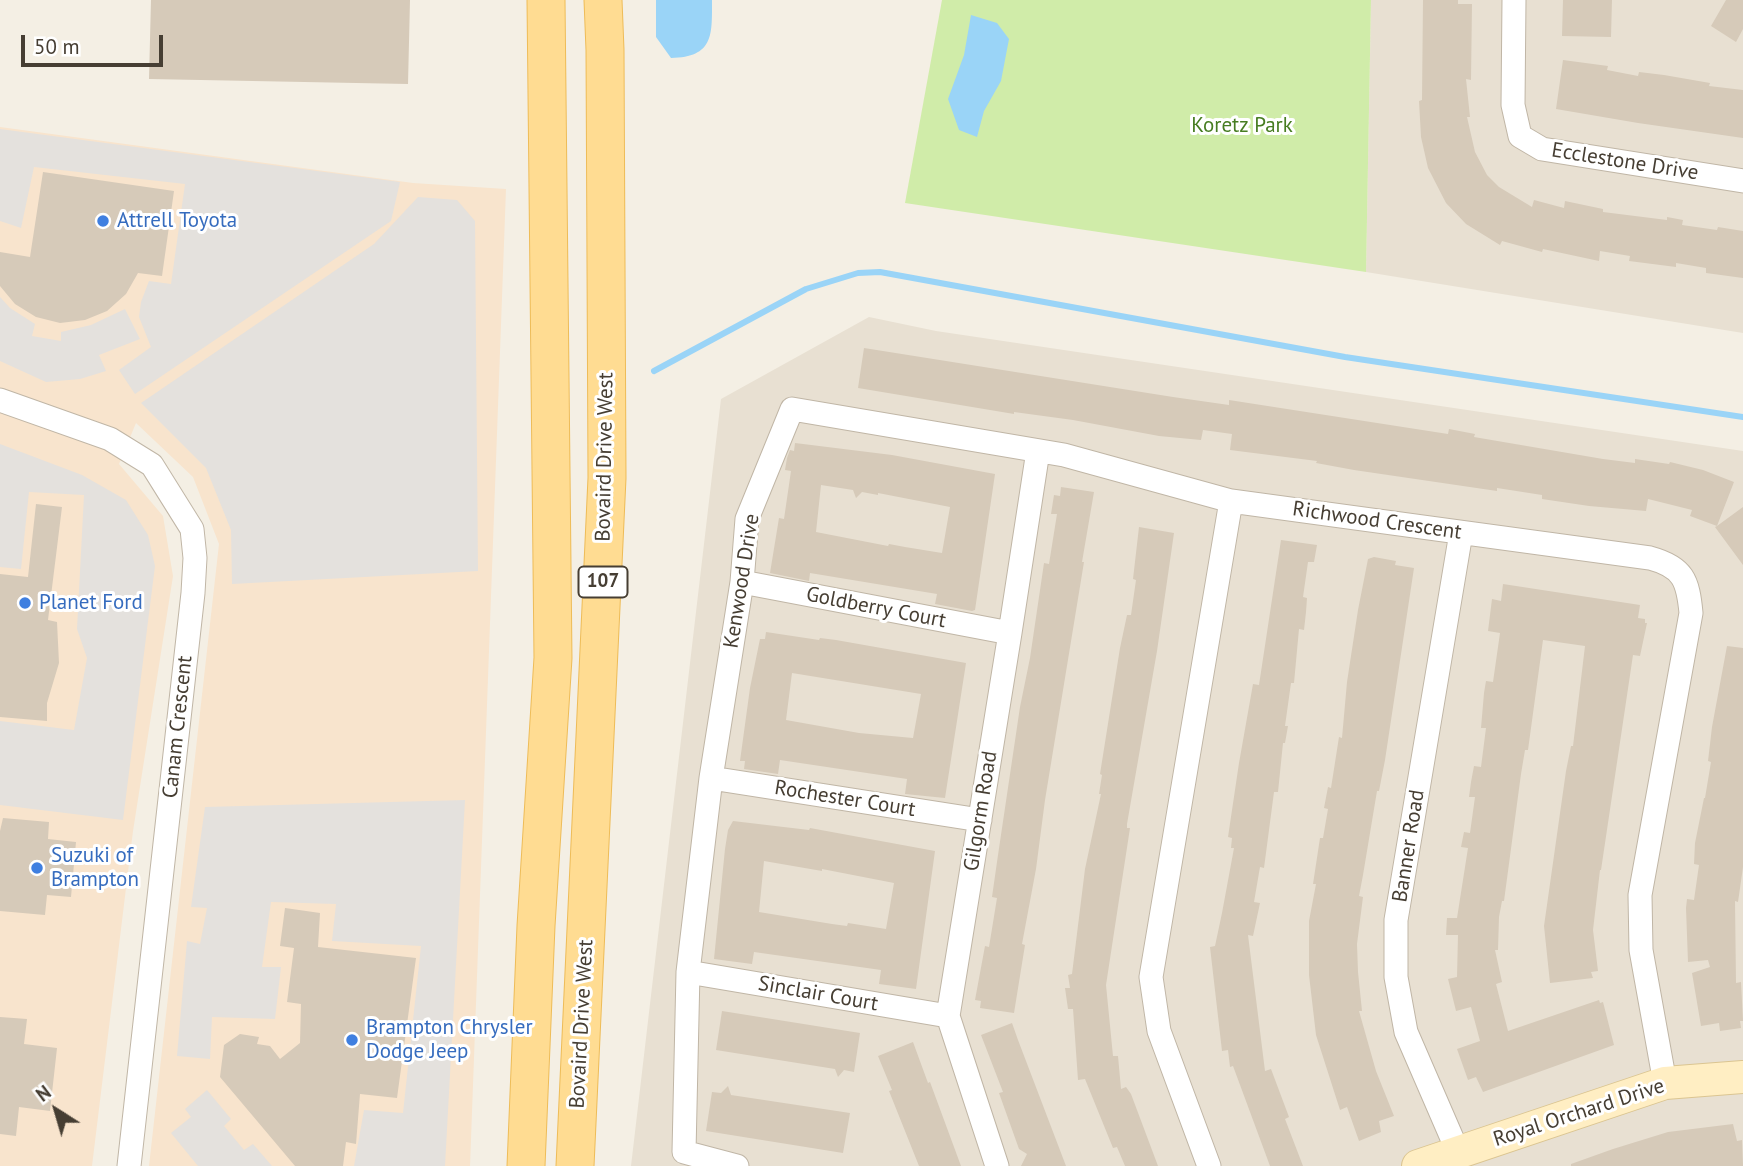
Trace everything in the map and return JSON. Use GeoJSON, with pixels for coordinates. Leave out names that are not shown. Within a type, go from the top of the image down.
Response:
{"type":"FeatureCollection","features":[{"type":"Feature","properties":{"kind":"main road","name":"107"},"geometry":{"type":"LineString","coordinates":[[524,1163],[554,657],[546,0]]}},
{"type":"Feature","properties":{"kind":"main road","name":"Bovaird Drive West"},"geometry":{"type":"LineString","coordinates":[[575,1165],[607,490],[603,0]]}},
{"type":"Feature","properties":{"kind":"street","name":"Ecclestone Drive"},"geometry":{"type":"LineString","coordinates":[[1514,0],[1513,105],[1520,136],[1542,149],[1743,181]]}},
{"type":"Feature","properties":{"kind":"street","name":"Canam Crescent"},"geometry":{"type":"LineString","coordinates":[[0,400],[110,439],[152,465],[192,529],[195,558],[192,593],[129,1166]]}},
{"type":"Feature","properties":{"kind":"street","name":"Kenwood Drive"},"geometry":{"type":"LineString","coordinates":[[737,1166],[684,1152],[688,972],[711,778],[742,582],[747,519],[792,409],[1064,455],[1231,500]]}},
{"type":"Feature","properties":{"kind":"street","name":"Gilgorm Road"},"geometry":{"type":"LineString","coordinates":[[997,1166],[948,1016],[1038,451]]}},
{"type":"Feature","properties":{"kind":"street","name":"Richwood Crescent"},"geometry":{"type":"LineString","coordinates":[[1231,500],[1650,558],[1668,563],[1683,575],[1689,593],[1691,613],[1640,895],[1641,950],[1665,1083]]}},
{"type":"Feature","properties":{"kind":"street"},"geometry":{"type":"LineString","coordinates":[[1209,1166],[1159,1031],[1151,977],[1231,500]]}},
{"type":"Feature","properties":{"kind":"street","name":"Banner Road"},"geometry":{"type":"LineString","coordinates":[[1458,1152],[1406,1032],[1396,977],[1396,920],[1461,533]]}},
{"type":"Feature","properties":{"kind":"street","name":"Goldberry Court"},"geometry":{"type":"LineString","coordinates":[[742,582],[1010,633]]}},
{"type":"Feature","properties":{"kind":"street","name":"Rochester Court"},"geometry":{"type":"LineString","coordinates":[[711,778],[980,820]]}},
{"type":"Feature","properties":{"kind":"street","name":"Sinclair Court"},"geometry":{"type":"LineString","coordinates":[[688,972],[948,1016]]}},
{"type":"Feature","properties":{"kind":"street","name":"Royal Orchard Drive"},"geometry":{"type":"LineString","coordinates":[[1418,1166],[1665,1083],[1743,1077]]}},
{"type":"Feature","properties":{"kind":"shaded area"},"geometry":{"type":"Polygon","coordinates":[[[1371,0],[1743,0],[1743,333],[1366,272],[1371,0]]]}},
{"type":"Feature","properties":{"kind":"shaded area"},"geometry":{"type":"Polygon","coordinates":[[[0,127],[413,183],[506,189],[470,1166],[149,1166],[219,544],[193,477],[136,423],[119,464],[163,516],[173,576],[133,831],[92,1166],[0,1166],[0,127]]]}},
{"type":"Feature","properties":{"kind":"shaded area"},"geometry":{"type":"Polygon","coordinates":[[[0,129],[400,182],[391,221],[135,394],[119,370],[151,347],[139,317],[141,302],[149,281],[171,284],[185,184],[34,167],[21,228],[0,221],[0,129]]]}},
{"type":"Feature","properties":{"kind":"shaded area"},"geometry":{"type":"Polygon","coordinates":[[[418,197],[457,200],[475,221],[478,571],[232,584],[231,530],[206,468],[141,403],[374,244],[418,197]]]}},
{"type":"Feature","properties":{"kind":"shaded area"},"geometry":{"type":"Polygon","coordinates":[[[0,297],[10,308],[35,324],[32,336],[61,341],[61,332],[91,325],[125,309],[140,339],[99,355],[106,371],[80,379],[46,382],[0,361],[0,297]]]}},
{"type":"Feature","properties":{"kind":"shaded area"},"geometry":{"type":"Polygon","coordinates":[[[869,317],[936,331],[1743,451],[1743,1166],[631,1166],[721,399],[869,317]]]}},
{"type":"Feature","properties":{"kind":"shaded area"},"geometry":{"type":"Polygon","coordinates":[[[0,444],[82,475],[126,500],[148,535],[155,566],[123,820],[0,805],[0,721],[74,730],[87,658],[77,629],[84,495],[29,492],[21,569],[0,567],[0,444]]]}},
{"type":"Feature","properties":{"kind":"shaded area"},"geometry":{"type":"Polygon","coordinates":[[[465,800],[445,1166],[354,1166],[364,1110],[403,1113],[421,946],[332,941],[336,904],[271,902],[262,967],[281,967],[275,1019],[212,1017],[210,1059],[177,1056],[187,941],[200,944],[207,908],[191,907],[205,807],[465,800]]]}},
{"type":"Feature","properties":{"kind":"shaded area"},"geometry":{"type":"Polygon","coordinates":[[[207,1090],[231,1119],[224,1126],[244,1150],[253,1144],[272,1166],[198,1166],[171,1133],[191,1117],[185,1109],[207,1090]]]}},
{"type":"Feature","properties":{"kind":"green space","name":"Koretz Park"},"geometry":{"type":"Polygon","coordinates":[[[942,0],[1371,0],[1366,272],[905,203],[942,0]]]}},
{"type":"Feature","properties":{"kind":"water"},"geometry":{"type":"Polygon","coordinates":[[[656,0],[712,0],[712,24],[708,42],[703,48],[685,57],[671,58],[656,37],[656,0]]]}},
{"type":"Feature","properties":{"kind":"water"},"geometry":{"type":"Polygon","coordinates":[[[971,15],[997,23],[1009,39],[1001,81],[984,111],[977,137],[959,130],[948,99],[964,55],[971,15]]]}},
{"type":"Feature","properties":{"kind":"building"},"geometry":{"type":"Polygon","coordinates":[[[151,0],[410,0],[408,84],[149,79],[151,0]]]}},
{"type":"Feature","properties":{"kind":"building"},"geometry":{"type":"Polygon","coordinates":[[[1423,0],[1458,0],[1458,4],[1472,4],[1471,80],[1466,79],[1470,117],[1467,117],[1475,152],[1487,175],[1499,187],[1532,207],[1534,200],[1564,208],[1565,201],[1603,209],[1603,212],[1667,220],[1667,217],[1683,220],[1682,225],[1743,231],[1743,278],[1706,273],[1706,268],[1676,263],[1676,267],[1629,261],[1630,256],[1600,251],[1599,261],[1543,249],[1542,252],[1502,241],[1500,245],[1466,224],[1446,203],[1428,168],[1421,137],[1419,101],[1422,100],[1423,0]]]}},
{"type":"Feature","properties":{"kind":"building"},"geometry":{"type":"Polygon","coordinates":[[[1563,0],[1612,0],[1611,37],[1562,36],[1563,0]]]}},
{"type":"Feature","properties":{"kind":"building"},"geometry":{"type":"Polygon","coordinates":[[[1726,0],[1743,0],[1743,29],[1736,42],[1711,26],[1726,0]]]}},
{"type":"Feature","properties":{"kind":"building"},"geometry":{"type":"Polygon","coordinates":[[[1563,60],[1608,66],[1607,70],[1638,76],[1639,72],[1664,75],[1710,83],[1709,86],[1743,90],[1743,138],[1556,109],[1563,60]]]}},
{"type":"Feature","properties":{"kind":"building","name":"Attrell Toyota"},"geometry":{"type":"Polygon","coordinates":[[[43,172],[174,191],[162,276],[138,273],[126,294],[107,311],[85,320],[60,323],[36,317],[15,304],[0,286],[0,252],[30,257],[43,172]]]}},
{"type":"Feature","properties":{"kind":"building"},"geometry":{"type":"Polygon","coordinates":[[[864,348],[1229,405],[1229,400],[1448,434],[1449,429],[1475,434],[1474,437],[1603,459],[1635,463],[1635,459],[1670,462],[1703,470],[1734,482],[1717,526],[1690,516],[1692,510],[1648,499],[1646,511],[1589,506],[1542,499],[1542,495],[1497,488],[1497,491],[1354,470],[1316,463],[1317,461],[1230,450],[1232,434],[1203,430],[1201,440],[1159,436],[1073,420],[1014,414],[858,388],[864,348]]]}},
{"type":"Feature","properties":{"kind":"building"},"geometry":{"type":"Polygon","coordinates":[[[795,443],[892,455],[995,474],[975,610],[935,604],[937,594],[810,573],[809,581],[770,573],[779,518],[784,519],[791,471],[785,470],[787,458],[790,450],[794,451],[795,443]],[[821,485],[816,532],[942,553],[950,507],[878,493],[862,492],[856,498],[853,490],[821,485]]]}},
{"type":"Feature","properties":{"kind":"building"},"geometry":{"type":"Polygon","coordinates":[[[1061,487],[1094,492],[1022,944],[1025,945],[1014,1013],[980,1008],[981,1001],[975,1000],[985,946],[989,947],[997,898],[992,897],[1020,707],[1044,563],[1049,564],[1057,514],[1051,514],[1054,495],[1060,496],[1061,487]]]}},
{"type":"Feature","properties":{"kind":"building","name":"Planet Ford"},"geometry":{"type":"Polygon","coordinates":[[[36,504],[62,507],[48,620],[57,622],[59,663],[47,703],[47,721],[0,717],[0,574],[28,577],[36,504]]]}},
{"type":"Feature","properties":{"kind":"building"},"geometry":{"type":"Polygon","coordinates":[[[1743,507],[1743,565],[1715,527],[1743,507]]]}},
{"type":"Feature","properties":{"kind":"building"},"geometry":{"type":"Polygon","coordinates":[[[1139,527],[1174,533],[1127,824],[1127,828],[1130,828],[1106,985],[1113,1056],[1118,1056],[1121,1089],[1126,1087],[1131,1094],[1158,1166],[1125,1166],[1117,1147],[1113,1148],[1085,1079],[1078,1080],[1073,1009],[1068,1009],[1065,988],[1070,988],[1068,975],[1072,974],[1085,869],[1101,794],[1100,774],[1120,648],[1127,615],[1131,615],[1139,527]]]}},
{"type":"Feature","properties":{"kind":"building"},"geometry":{"type":"Polygon","coordinates":[[[1281,540],[1317,545],[1314,562],[1308,562],[1303,597],[1307,598],[1304,630],[1299,629],[1278,792],[1274,792],[1264,868],[1260,867],[1254,902],[1260,903],[1253,936],[1248,935],[1265,1071],[1271,1069],[1289,1117],[1285,1119],[1303,1166],[1270,1166],[1233,1066],[1230,1067],[1228,1050],[1222,1051],[1210,947],[1215,946],[1234,848],[1231,848],[1232,838],[1228,837],[1239,763],[1253,684],[1259,685],[1281,540]]]}},
{"type":"Feature","properties":{"kind":"building"},"geometry":{"type":"Polygon","coordinates":[[[1374,557],[1396,561],[1395,565],[1414,568],[1385,760],[1359,896],[1363,897],[1357,944],[1362,1011],[1359,1011],[1376,1071],[1394,1116],[1379,1121],[1381,1132],[1359,1141],[1347,1107],[1340,1110],[1316,1035],[1309,975],[1309,921],[1320,838],[1323,838],[1328,809],[1324,808],[1328,787],[1331,788],[1339,737],[1342,738],[1358,610],[1368,559],[1374,557]]]}},
{"type":"Feature","properties":{"kind":"building"},"geometry":{"type":"Polygon","coordinates":[[[1503,584],[1640,605],[1638,618],[1645,619],[1647,623],[1640,656],[1633,655],[1600,870],[1593,930],[1598,971],[1591,972],[1593,978],[1550,983],[1544,926],[1566,771],[1573,746],[1585,646],[1543,640],[1528,750],[1525,750],[1504,901],[1499,917],[1498,950],[1495,950],[1502,982],[1496,984],[1508,1031],[1599,1000],[1600,1003],[1603,1002],[1614,1045],[1483,1092],[1476,1077],[1468,1080],[1457,1049],[1480,1041],[1471,1007],[1456,1011],[1448,979],[1457,977],[1458,935],[1446,935],[1447,918],[1457,918],[1468,848],[1461,847],[1464,832],[1470,833],[1475,797],[1469,797],[1471,782],[1474,766],[1481,767],[1486,728],[1481,728],[1484,693],[1486,681],[1493,682],[1500,633],[1488,631],[1492,599],[1501,601],[1503,584]]]}},
{"type":"Feature","properties":{"kind":"building"},"geometry":{"type":"Polygon","coordinates":[[[766,632],[820,638],[966,663],[945,798],[905,794],[907,779],[780,760],[778,774],[744,769],[745,761],[740,761],[750,688],[760,639],[765,639],[766,632]],[[792,673],[786,720],[859,733],[913,738],[921,694],[792,673]]]}},
{"type":"Feature","properties":{"kind":"building"},"geometry":{"type":"Polygon","coordinates":[[[1727,646],[1743,648],[1743,867],[1738,902],[1735,901],[1736,983],[1741,982],[1743,1021],[1740,1021],[1741,1028],[1720,1031],[1719,1023],[1701,1026],[1692,973],[1710,967],[1708,960],[1688,962],[1686,908],[1687,899],[1694,900],[1699,865],[1694,864],[1695,843],[1711,762],[1708,761],[1712,727],[1727,646]]]}},
{"type":"Feature","properties":{"kind":"building","name":"Suzuki of Brampton"},"geometry":{"type":"Polygon","coordinates":[[[3,818],[49,822],[48,839],[76,842],[71,897],[47,895],[45,915],[0,911],[0,831],[3,818]]]}},
{"type":"Feature","properties":{"kind":"building"},"geometry":{"type":"Polygon","coordinates":[[[733,821],[810,828],[935,851],[916,989],[879,984],[881,970],[754,952],[752,964],[714,959],[728,830],[733,821]],[[764,861],[759,912],[832,924],[847,926],[848,923],[886,929],[894,883],[764,861]]]}},
{"type":"Feature","properties":{"kind":"building","name":"Brampton Chrysler Dodge Jeep"},"geometry":{"type":"Polygon","coordinates":[[[285,908],[320,913],[318,947],[416,958],[397,1098],[360,1094],[356,1144],[346,1142],[343,1166],[295,1166],[220,1077],[224,1045],[240,1034],[259,1037],[257,1044],[270,1046],[280,1059],[300,1043],[301,1004],[287,1002],[294,948],[280,946],[285,908]]]}},
{"type":"Feature","properties":{"kind":"building"},"geometry":{"type":"Polygon","coordinates":[[[722,1011],[860,1033],[854,1072],[844,1070],[838,1077],[835,1069],[716,1050],[722,1011]]]}},
{"type":"Feature","properties":{"kind":"building"},"geometry":{"type":"Polygon","coordinates":[[[0,1017],[27,1019],[24,1044],[57,1048],[50,1111],[19,1107],[16,1136],[0,1134],[0,1017]]]}},
{"type":"Feature","properties":{"kind":"building"},"geometry":{"type":"Polygon","coordinates":[[[1012,1023],[1066,1166],[1021,1166],[1027,1154],[1019,1149],[999,1093],[1003,1092],[981,1035],[1012,1023]]]}},
{"type":"Feature","properties":{"kind":"building"},"geometry":{"type":"Polygon","coordinates":[[[913,1042],[961,1166],[919,1166],[889,1091],[892,1090],[878,1056],[913,1042]]]}},
{"type":"Feature","properties":{"kind":"building"},"geometry":{"type":"Polygon","coordinates":[[[728,1086],[731,1095],[850,1113],[843,1153],[706,1131],[712,1092],[721,1093],[728,1086]]]}},
{"type":"Feature","properties":{"kind":"building"},"geometry":{"type":"Polygon","coordinates":[[[1733,1124],[1737,1141],[1742,1140],[1743,1166],[1571,1166],[1613,1149],[1668,1132],[1733,1124]]]}},
{"type":"Feature","properties":{"kind":"waterway"},"geometry":{"type":"LineString","coordinates":[[654,371],[806,289],[858,273],[880,272],[1345,357],[1743,417]]}},
{"type":"Feature","properties":{"kind":"place","name":"Attrell Toyota"},"geometry":{"type":"Point","coordinates":[103,221]}},
{"type":"Feature","properties":{"kind":"place","name":"Planet Ford"},"geometry":{"type":"Point","coordinates":[25,603]}},
{"type":"Feature","properties":{"kind":"place","name":"Suzuki of Brampton"},"geometry":{"type":"Point","coordinates":[37,868]}},
{"type":"Feature","properties":{"kind":"place","name":"Brampton Chrysler Dodge Jeep"},"geometry":{"type":"Point","coordinates":[352,1040]}}]}
